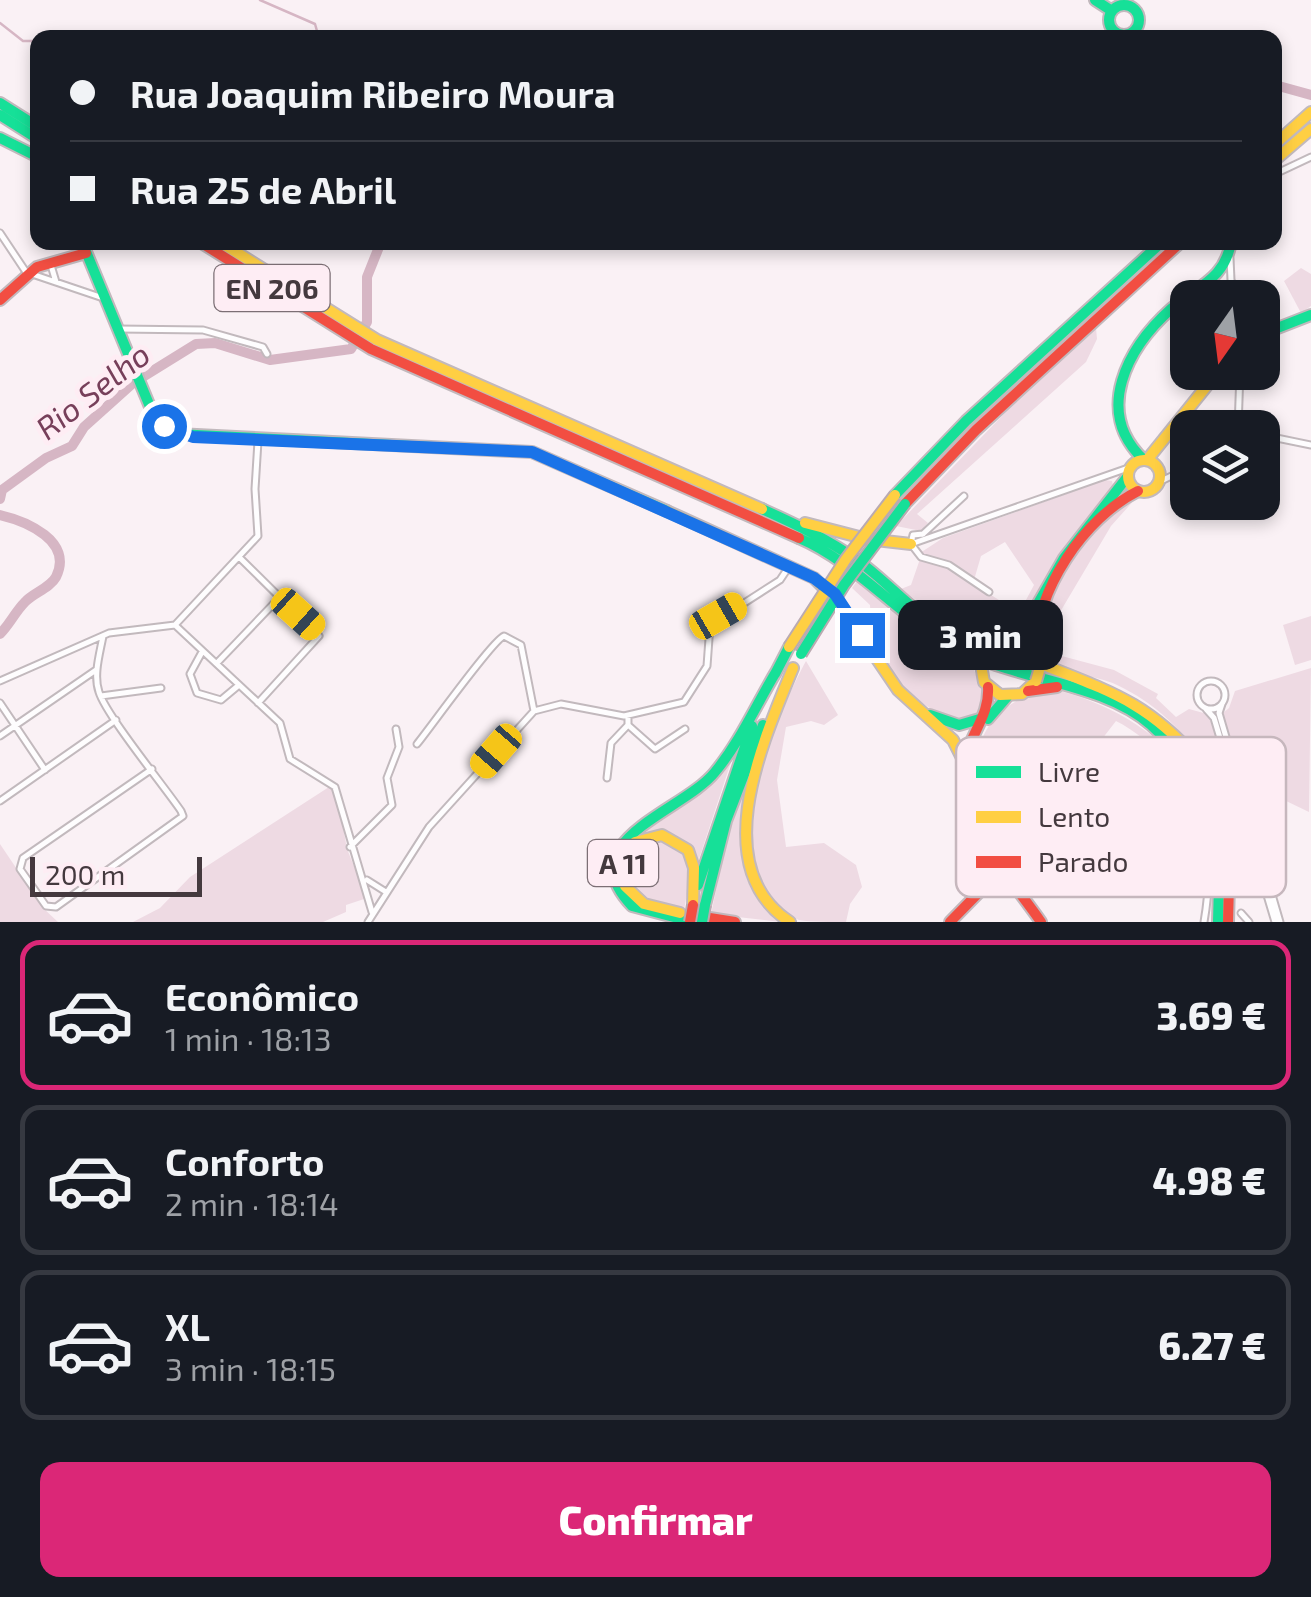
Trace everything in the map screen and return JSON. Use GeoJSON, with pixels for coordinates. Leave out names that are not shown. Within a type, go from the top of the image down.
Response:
{"type":"FeatureCollection","features":[{"type":"Feature","properties":{"kind":"main road"},"geometry":{"type":"LineString","coordinates":[[1095,0],[1112,11]]}},
{"type":"Feature","properties":{"kind":"main road"},"geometry":{"type":"LineString","coordinates":[[1112,11],[1124,4],[1137,4],[1136,30]]}},
{"type":"Feature","properties":{"kind":"main road"},"geometry":{"type":"LineString","coordinates":[[1112,11],[1113,30]]}},
{"type":"Feature","properties":{"kind":"main road"},"geometry":{"type":"LineString","coordinates":[[0,103],[30,122]]}},
{"type":"Feature","properties":{"kind":"main road"},"geometry":{"type":"LineString","coordinates":[[1282,138],[1311,112]]}},
{"type":"Feature","properties":{"kind":"main road"},"geometry":{"type":"LineString","coordinates":[[0,115],[30,134]]}},
{"type":"Feature","properties":{"kind":"main road"},"geometry":{"type":"LineString","coordinates":[[1282,154],[1311,128]]}},
{"type":"Feature","properties":{"kind":"main road"},"geometry":{"type":"LineString","coordinates":[[0,138],[30,153]]}},
{"type":"Feature","properties":{"kind":"main road"},"geometry":{"type":"LineString","coordinates":[[0,300],[26,272],[75,250]]}},
{"type":"Feature","properties":{"kind":"main road"},"geometry":{"type":"LineString","coordinates":[[85,250],[143,395],[158,420],[178,434],[532,452],[787,564],[835,594],[898,690],[952,735],[956,745]]}},
{"type":"Feature","properties":{"kind":"main road","name":"EN 206"},"geometry":{"type":"LineString","coordinates":[[213,250],[374,344],[838,553],[948,632],[976,645],[985,658]]}},
{"type":"Feature","properties":{"kind":"main road","name":"EN 206"},"geometry":{"type":"LineString","coordinates":[[232,250],[345,328]]}},
{"type":"Feature","properties":{"kind":"main road","name":"A 11"},"geometry":{"type":"LineString","coordinates":[[699,905],[731,776],[776,672],[839,569],[895,495],[966,421],[1153,250]]}},
{"type":"Feature","properties":{"kind":"main road","name":"A 11"},"geometry":{"type":"LineString","coordinates":[[692,922],[764,721],[844,585],[905,504],[976,430],[1173,250]]}},
{"type":"Feature","properties":{"kind":"main road"},"geometry":{"type":"LineString","coordinates":[[1028,690],[1037,666],[1037,621],[1069,560],[1117,500],[1152,490],[1148,469],[1130,449],[1115,414],[1118,389],[1167,313],[1216,281],[1230,250]]}},
{"type":"Feature","properties":{"kind":"main road"},"geometry":{"type":"LineString","coordinates":[[1280,327],[1311,314]]}},
{"type":"Feature","properties":{"kind":"main road","name":"EN 206"},"geometry":{"type":"LineString","coordinates":[[374,344],[781,516],[985,658]]}},
{"type":"Feature","properties":{"kind":"main road"},"geometry":{"type":"LineString","coordinates":[[1138,491],[1148,469],[1205,390]]}},
{"type":"Feature","properties":{"kind":"main road"},"geometry":{"type":"LineString","coordinates":[[975,737],[988,687],[985,658],[1006,638],[1024,628],[1064,558],[1120,488],[1148,469]]}},
{"type":"Feature","properties":{"kind":"main road"},"geometry":{"type":"LineString","coordinates":[[781,516],[867,540],[914,547]]}},
{"type":"Feature","properties":{"kind":"main road"},"geometry":{"type":"LineString","coordinates":[[838,553],[972,656],[1012,672],[1089,690],[1135,712],[1163,737]]}},
{"type":"Feature","properties":{"kind":"main road"},"geometry":{"type":"LineString","coordinates":[[1006,638],[1022,641],[1037,666],[1113,690],[1148,710],[1177,737]]}},
{"type":"Feature","properties":{"kind":"main road","name":"A 11"},"geometry":{"type":"LineString","coordinates":[[790,922],[758,893],[748,872],[746,849],[763,743],[793,668]]}},
{"type":"Feature","properties":{"kind":"main road"},"geometry":{"type":"LineString","coordinates":[[692,922],[632,906],[616,886],[616,853],[630,834],[687,799],[711,777],[776,672]]}},
{"type":"Feature","properties":{"kind":"main road"},"geometry":{"type":"LineString","coordinates":[[988,687],[1007,697]]}},
{"type":"Feature","properties":{"kind":"main road"},"geometry":{"type":"LineString","coordinates":[[979,737],[995,706],[1007,697],[1028,690],[1062,688],[1133,716],[1159,737]]}},
{"type":"Feature","properties":{"kind":"main road"},"geometry":{"type":"LineString","coordinates":[[917,708],[959,725],[982,718]]}},
{"type":"Feature","properties":{"kind":"main road","name":"A 11"},"geometry":{"type":"LineString","coordinates":[[702,922],[699,905],[694,868],[688,850],[662,835],[635,842],[622,869],[626,886],[636,899],[662,910],[734,922]]}},
{"type":"Feature","properties":{"kind":"main road"},"geometry":{"type":"LineString","coordinates":[[950,922],[971,897]]}},
{"type":"Feature","properties":{"kind":"main road"},"geometry":{"type":"LineString","coordinates":[[1028,897],[1044,922]]}},
{"type":"Feature","properties":{"kind":"main road"},"geometry":{"type":"LineString","coordinates":[[1218,922],[1220,897]]}},
{"type":"Feature","properties":{"kind":"main road"},"geometry":{"type":"LineString","coordinates":[[1228,922],[1230,897]]}},
{"type":"Feature","properties":{"kind":"street"},"geometry":{"type":"LineString","coordinates":[[1282,171],[1311,157]]}},
{"type":"Feature","properties":{"kind":"street"},"geometry":{"type":"LineString","coordinates":[[0,233],[26,272],[106,298]]}},
{"type":"Feature","properties":{"kind":"street"},"geometry":{"type":"LineString","coordinates":[[1230,257],[1231,280]]}},
{"type":"Feature","properties":{"kind":"street"},"geometry":{"type":"LineString","coordinates":[[50,262],[56,282]]}},
{"type":"Feature","properties":{"kind":"street"},"geometry":{"type":"LineString","coordinates":[[118,329],[221,333],[263,346],[267,354]]}},
{"type":"Feature","properties":{"kind":"street"},"geometry":{"type":"LineString","coordinates":[[1280,438],[1311,444]]}},
{"type":"Feature","properties":{"kind":"street"},"geometry":{"type":"LineString","coordinates":[[0,681],[103,636],[175,625],[258,536],[258,440]]}},
{"type":"Feature","properties":{"kind":"street"},"geometry":{"type":"LineString","coordinates":[[925,537],[1103,476],[1170,468]]}},
{"type":"Feature","properties":{"kind":"street"},"geometry":{"type":"LineString","coordinates":[[1103,476],[1116,480],[1120,488]]}},
{"type":"Feature","properties":{"kind":"street"},"geometry":{"type":"LineString","coordinates":[[964,496],[914,547],[921,557],[950,565],[988,592]]}},
{"type":"Feature","properties":{"kind":"street"},"geometry":{"type":"LineString","coordinates":[[240,558],[319,636],[258,703]]}},
{"type":"Feature","properties":{"kind":"street"},"geometry":{"type":"LineString","coordinates":[[368,922],[429,827],[534,711],[562,704],[628,716],[688,700],[708,666],[710,625],[780,580],[787,564]]}},
{"type":"Feature","properties":{"kind":"street"},"geometry":{"type":"LineString","coordinates":[[216,664],[280,597]]}},
{"type":"Feature","properties":{"kind":"street"},"geometry":{"type":"LineString","coordinates":[[175,625],[280,723],[290,759],[336,786],[350,847],[380,901]]}},
{"type":"Feature","properties":{"kind":"street"},"geometry":{"type":"LineString","coordinates":[[103,636],[97,670],[101,696],[118,719],[152,769],[183,816],[56,907],[46,906],[20,869],[23,858],[152,769]]}},
{"type":"Feature","properties":{"kind":"street"},"geometry":{"type":"LineString","coordinates":[[417,744],[473,674],[494,640],[504,636],[522,645],[534,711]]}},
{"type":"Feature","properties":{"kind":"street"},"geometry":{"type":"LineString","coordinates":[[202,652],[191,670],[197,693],[221,700],[238,685]]}},
{"type":"Feature","properties":{"kind":"street"},"geometry":{"type":"LineString","coordinates":[[0,736],[97,670]]}},
{"type":"Feature","properties":{"kind":"street"},"geometry":{"type":"LineString","coordinates":[[1220,737],[1214,718],[1196,696],[1198,688],[1208,681],[1222,687],[1221,721],[1225,737]]}},
{"type":"Feature","properties":{"kind":"street"},"geometry":{"type":"LineString","coordinates":[[101,696],[161,688]]}},
{"type":"Feature","properties":{"kind":"street"},"geometry":{"type":"LineString","coordinates":[[0,703],[44,770]]}},
{"type":"Feature","properties":{"kind":"street"},"geometry":{"type":"LineString","coordinates":[[1206,709],[1222,704]]}},
{"type":"Feature","properties":{"kind":"street"},"geometry":{"type":"LineString","coordinates":[[607,778],[611,743],[628,725],[628,716]]}},
{"type":"Feature","properties":{"kind":"street"},"geometry":{"type":"LineString","coordinates":[[0,801],[118,719]]}},
{"type":"Feature","properties":{"kind":"street"},"geometry":{"type":"LineString","coordinates":[[628,725],[656,749],[685,729]]}},
{"type":"Feature","properties":{"kind":"street"},"geometry":{"type":"LineString","coordinates":[[350,847],[392,805],[387,778],[398,752],[396,729]]}},
{"type":"Feature","properties":{"kind":"street"},"geometry":{"type":"LineString","coordinates":[[366,880],[386,892]]}},
{"type":"Feature","properties":{"kind":"street"},"geometry":{"type":"LineString","coordinates":[[366,880],[372,912]]}},
{"type":"Feature","properties":{"kind":"street"},"geometry":{"type":"LineString","coordinates":[[1204,922],[1207,897]]}},
{"type":"Feature","properties":{"kind":"street"},"geometry":{"type":"LineString","coordinates":[[1269,897],[1277,922]]}},
{"type":"Feature","properties":{"kind":"street"},"geometry":{"type":"LineString","coordinates":[[1270,897],[1277,922]]}},
{"type":"Feature","properties":{"kind":"street"},"geometry":{"type":"LineString","coordinates":[[1239,922],[1241,914],[1249,922]]}},
{"type":"Feature","properties":{"kind":"shaded area"},"geometry":{"type":"Polygon","coordinates":[[[1301,268],[1311,274],[1311,306],[1301,313],[1284,281],[1301,268]]]}},
{"type":"Feature","properties":{"kind":"shaded area"},"geometry":{"type":"Polygon","coordinates":[[[1096,328],[1097,339],[1086,362],[917,514],[928,523],[921,531],[896,526],[1025,392],[1096,328]]]}},
{"type":"Feature","properties":{"kind":"shaded area"},"geometry":{"type":"Polygon","coordinates":[[[1105,480],[1112,481],[1114,490],[1075,537],[1017,631],[970,640],[901,589],[911,585],[920,559],[946,566],[1019,613],[1034,585],[1005,542],[981,556],[974,580],[951,562],[920,553],[943,538],[1105,480]]]}},
{"type":"Feature","properties":{"kind":"shaded area"},"geometry":{"type":"Polygon","coordinates":[[[1137,497],[1111,526],[1050,629],[1058,655],[1114,670],[1158,694],[1156,698],[1176,717],[1189,709],[1218,717],[1229,708],[1235,691],[1311,668],[1309,812],[1286,801],[1286,737],[1184,737],[1160,712],[1117,685],[1061,669],[1045,660],[1038,638],[1052,595],[1093,533],[1123,504],[1137,497]]]}},
{"type":"Feature","properties":{"kind":"shaded area"},"geometry":{"type":"Polygon","coordinates":[[[857,581],[925,637],[973,668],[985,694],[983,704],[972,718],[959,719],[929,707],[888,671],[873,646],[870,605],[852,588],[857,581]]]}},
{"type":"Feature","properties":{"kind":"shaded area"},"geometry":{"type":"Polygon","coordinates":[[[1311,616],[1311,660],[1295,665],[1283,625],[1311,616]]]}},
{"type":"Feature","properties":{"kind":"shaded area"},"geometry":{"type":"Polygon","coordinates":[[[1007,643],[1027,650],[1035,669],[989,654],[1007,643]]]}},
{"type":"Feature","properties":{"kind":"shaded area"},"geometry":{"type":"Polygon","coordinates":[[[806,661],[838,715],[824,725],[811,721],[786,727],[777,780],[786,847],[824,843],[856,865],[862,887],[850,904],[846,922],[799,920],[772,901],[757,872],[752,838],[765,760],[806,661]]]}},
{"type":"Feature","properties":{"kind":"shaded area"},"geometry":{"type":"Polygon","coordinates":[[[1050,689],[1075,695],[1101,705],[1153,737],[1141,737],[1116,721],[1104,737],[983,737],[1006,708],[1050,689]]]}},
{"type":"Feature","properties":{"kind":"shaded area"},"geometry":{"type":"Polygon","coordinates":[[[733,756],[698,862],[681,838],[655,833],[636,838],[695,798],[733,756]]]}},
{"type":"Feature","properties":{"kind":"shaded area"},"geometry":{"type":"Polygon","coordinates":[[[756,756],[743,865],[761,903],[781,922],[711,914],[727,838],[756,756]]]}},
{"type":"Feature","properties":{"kind":"shaded area"},"geometry":{"type":"Polygon","coordinates":[[[329,787],[337,793],[347,849],[367,898],[346,905],[346,912],[323,922],[133,922],[160,908],[190,877],[329,787]]]}},
{"type":"Feature","properties":{"kind":"shaded area"},"geometry":{"type":"Polygon","coordinates":[[[660,838],[684,851],[691,871],[684,910],[641,896],[625,873],[641,842],[660,838]]]}},
{"type":"Feature","properties":{"kind":"shaded area"},"geometry":{"type":"Polygon","coordinates":[[[0,844],[43,908],[58,922],[0,922],[0,844]]]}},
{"type":"Feature","properties":{"kind":"waterway"},"geometry":{"type":"LineString","coordinates":[[260,0],[315,24],[317,30]]}},
{"type":"Feature","properties":{"kind":"waterway"},"geometry":{"type":"LineString","coordinates":[[0,23],[23,41],[30,41]]}},
{"type":"Feature","properties":{"kind":"waterway","name":"Rio Selho"},"geometry":{"type":"LineString","coordinates":[[1282,87],[1311,95]]}},
{"type":"Feature","properties":{"kind":"waterway","name":"Rio Selho"},"geometry":{"type":"LineString","coordinates":[[0,499],[2,490],[46,458],[72,446],[84,427],[133,383],[196,344],[215,343],[270,360],[351,349],[367,322],[367,277],[378,250]]}},
{"type":"Feature","properties":{"kind":"waterway","name":"Rio Selho"},"geometry":{"type":"LineString","coordinates":[[0,515],[44,535],[53,543],[60,564],[53,581],[25,602],[0,634]]}},
{"type":"Feature","properties":{"kind":"traffic: fast"},"geometry":{"type":"LineString","coordinates":[[1095,0],[1112,11]]}},
{"type":"Feature","properties":{"kind":"traffic: fast"},"geometry":{"type":"LineString","coordinates":[[1112,30],[1110,14],[1118,6],[1135,9],[1139,20]]}},
{"type":"Feature","properties":{"kind":"traffic: fast"},"geometry":{"type":"LineString","coordinates":[[1136,30],[1139,20]]}},
{"type":"Feature","properties":{"kind":"traffic: fast"},"geometry":{"type":"LineString","coordinates":[[0,103],[30,122]]}},
{"type":"Feature","properties":{"kind":"traffic: fast"},"geometry":{"type":"LineString","coordinates":[[0,115],[30,134]]}},
{"type":"Feature","properties":{"kind":"traffic: fast"},"geometry":{"type":"LineString","coordinates":[[0,138],[30,153]]}},
{"type":"Feature","properties":{"kind":"traffic: fast"},"geometry":{"type":"LineString","coordinates":[[85,250],[153,414],[177,434],[532,452],[667,511]]}},
{"type":"Feature","properties":{"kind":"traffic: fast"},"geometry":{"type":"LineString","coordinates":[[895,495],[966,421],[1153,250]]}},
{"type":"Feature","properties":{"kind":"traffic: fast"},"geometry":{"type":"LineString","coordinates":[[1144,460],[1121,422],[1119,401],[1130,361],[1156,324],[1217,273],[1229,250]]}},
{"type":"Feature","properties":{"kind":"traffic: fast"},"geometry":{"type":"LineString","coordinates":[[1280,327],[1311,315]]}},
{"type":"Feature","properties":{"kind":"traffic: fast"},"geometry":{"type":"LineString","coordinates":[[1006,638],[1024,628],[1064,558],[1128,476]]}},
{"type":"Feature","properties":{"kind":"traffic: fast"},"geometry":{"type":"LineString","coordinates":[[801,654],[844,585],[905,504]]}},
{"type":"Feature","properties":{"kind":"traffic: fast"},"geometry":{"type":"LineString","coordinates":[[762,509],[846,552],[919,613],[953,635],[992,644]]}},
{"type":"Feature","properties":{"kind":"traffic: fast"},"geometry":{"type":"LineString","coordinates":[[799,538],[840,561],[954,647],[1003,667],[1108,699],[1131,710],[1163,737]]}},
{"type":"Feature","properties":{"kind":"traffic: fast"},"geometry":{"type":"LineString","coordinates":[[775,674],[789,647]]}},
{"type":"Feature","properties":{"kind":"traffic: fast"},"geometry":{"type":"LineString","coordinates":[[981,665],[984,653]]}},
{"type":"Feature","properties":{"kind":"traffic: fast"},"geometry":{"type":"LineString","coordinates":[[693,922],[632,906],[616,883],[614,863],[622,845],[638,829],[700,787],[715,772],[776,672]]}},
{"type":"Feature","properties":{"kind":"traffic: fast"},"geometry":{"type":"LineString","coordinates":[[988,719],[1007,697]]}},
{"type":"Feature","properties":{"kind":"traffic: fast"},"geometry":{"type":"LineString","coordinates":[[930,715],[959,725],[983,718]]}},
{"type":"Feature","properties":{"kind":"traffic: fast"},"geometry":{"type":"LineString","coordinates":[[705,905],[726,821],[763,725]]}},
{"type":"Feature","properties":{"kind":"traffic: fast"},"geometry":{"type":"LineString","coordinates":[[698,885],[752,726]]}},
{"type":"Feature","properties":{"kind":"traffic: fast"},"geometry":{"type":"LineString","coordinates":[[1218,922],[1219,897]]}},
{"type":"Feature","properties":{"kind":"traffic: fast"},"geometry":{"type":"LineString","coordinates":[[702,922],[705,905]]}},
{"type":"Feature","properties":{"kind":"traffic: slow"},"geometry":{"type":"LineString","coordinates":[[1282,138],[1311,112]]}},
{"type":"Feature","properties":{"kind":"traffic: slow"},"geometry":{"type":"LineString","coordinates":[[1282,154],[1311,129]]}},
{"type":"Feature","properties":{"kind":"traffic: slow"},"geometry":{"type":"LineString","coordinates":[[233,250],[377,340],[762,509]]}},
{"type":"Feature","properties":{"kind":"traffic: slow"},"geometry":{"type":"LineString","coordinates":[[1147,460],[1203,390]]}},
{"type":"Feature","properties":{"kind":"traffic: slow"},"geometry":{"type":"LineString","coordinates":[[1144,460],[1155,465],[1160,476],[1155,487],[1144,492],[1133,487],[1128,476],[1133,465],[1144,460]]}},
{"type":"Feature","properties":{"kind":"traffic: slow"},"geometry":{"type":"LineString","coordinates":[[789,647],[846,559],[895,495]]}},
{"type":"Feature","properties":{"kind":"traffic: slow"},"geometry":{"type":"LineString","coordinates":[[667,511],[814,578],[839,603],[898,690],[956,746]]}},
{"type":"Feature","properties":{"kind":"traffic: slow"},"geometry":{"type":"LineString","coordinates":[[805,523],[867,539],[911,544]]}},
{"type":"Feature","properties":{"kind":"traffic: slow"},"geometry":{"type":"LineString","coordinates":[[984,653],[1000,642],[1017,641],[1030,646],[1039,667]]}},
{"type":"Feature","properties":{"kind":"traffic: slow"},"geometry":{"type":"LineString","coordinates":[[1039,663],[1125,700],[1176,737]]}},
{"type":"Feature","properties":{"kind":"traffic: slow"},"geometry":{"type":"LineString","coordinates":[[981,665],[984,682],[1000,695],[1022,694],[1036,681]]}},
{"type":"Feature","properties":{"kind":"traffic: slow"},"geometry":{"type":"LineString","coordinates":[[790,922],[765,898],[751,869],[746,837],[757,766],[793,668]]}},
{"type":"Feature","properties":{"kind":"traffic: slow"},"geometry":{"type":"LineString","coordinates":[[1036,681],[1039,671]]}},
{"type":"Feature","properties":{"kind":"traffic: slow"},"geometry":{"type":"LineString","coordinates":[[680,913],[644,904],[625,886],[623,861],[635,842],[662,835],[688,850],[694,868],[693,905]]}},
{"type":"Feature","properties":{"kind":"traffic: jam"},"geometry":{"type":"LineString","coordinates":[[213,250],[371,349],[799,538]]}},
{"type":"Feature","properties":{"kind":"traffic: jam"},"geometry":{"type":"LineString","coordinates":[[905,504],[976,430],[1172,250]]}},
{"type":"Feature","properties":{"kind":"traffic: jam"},"geometry":{"type":"LineString","coordinates":[[0,300],[37,267],[86,253]]}},
{"type":"Feature","properties":{"kind":"traffic: jam"},"geometry":{"type":"LineString","coordinates":[[1035,652],[1044,605],[1066,559],[1099,519],[1138,491]]}},
{"type":"Feature","properties":{"kind":"traffic: jam"},"geometry":{"type":"LineString","coordinates":[[974,737],[986,707],[988,687]]}},
{"type":"Feature","properties":{"kind":"traffic: jam"},"geometry":{"type":"LineString","coordinates":[[1028,691],[1057,687]]}},
{"type":"Feature","properties":{"kind":"traffic: jam"},"geometry":{"type":"LineString","coordinates":[[950,922],[974,897]]}},
{"type":"Feature","properties":{"kind":"traffic: jam"},"geometry":{"type":"LineString","coordinates":[[1023,897],[1041,922]]}},
{"type":"Feature","properties":{"kind":"traffic: jam"},"geometry":{"type":"LineString","coordinates":[[1228,922],[1229,897]]}},
{"type":"Feature","properties":{"kind":"traffic: jam"},"geometry":{"type":"LineString","coordinates":[[690,922],[693,905]]}},
{"type":"Feature","properties":{"kind":"traffic: jam"},"geometry":{"type":"LineString","coordinates":[[697,916],[735,922]]}},
{"type":"Feature","properties":{"kind":"route"},"geometry":{"type":"LineString","coordinates":[[164,426],[193,437],[544,455],[814,578],[835,594],[862,635]]}}]}
